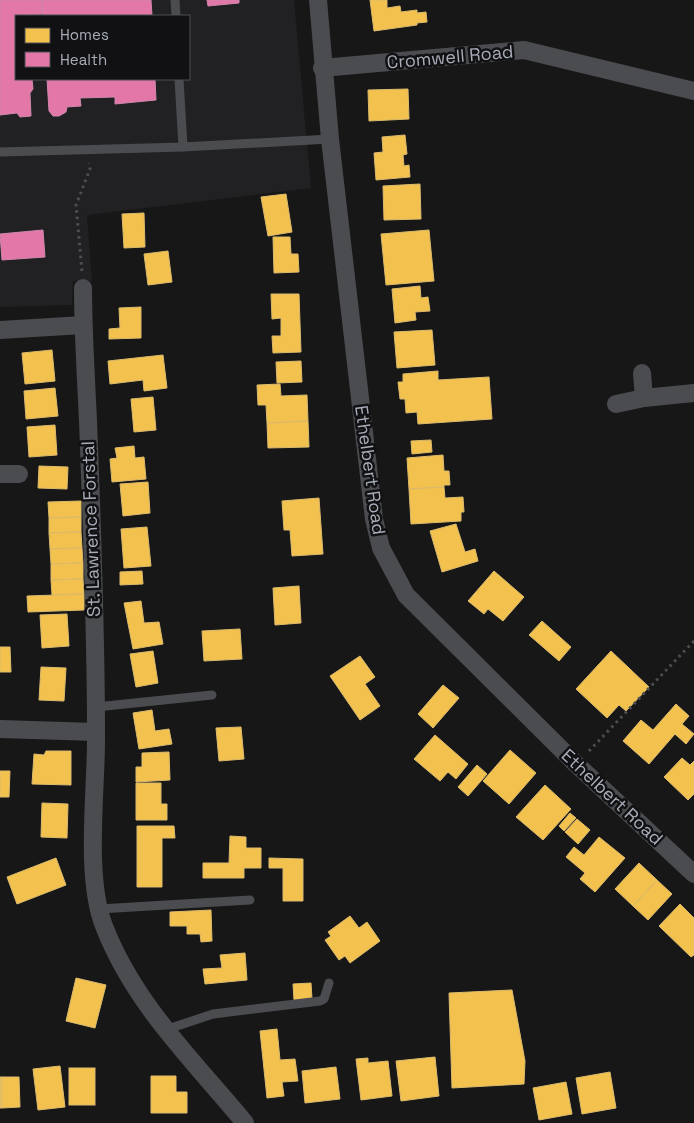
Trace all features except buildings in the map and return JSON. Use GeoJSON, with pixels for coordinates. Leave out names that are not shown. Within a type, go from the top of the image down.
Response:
{"type":"FeatureCollection","features":[{"type":"Feature","properties":{"kind":"street","name":"Ethelbert Road"},"geometry":{"type":"LineString","coordinates":[[318,0],[322,68],[330,139],[374,519],[381,548],[406,595],[576,764],[694,874]]}},
{"type":"Feature","properties":{"kind":"street","name":"Cromwell Road"},"geometry":{"type":"LineString","coordinates":[[322,68],[524,50],[694,91]]}},
{"type":"Feature","properties":{"kind":"street","name":"St. Lawrence Forstal"},"geometry":{"type":"LineString","coordinates":[[83,288],[92,525],[96,707],[94,867],[99,909],[103,924],[128,978],[165,1030],[246,1123]]}},
{"type":"Feature","properties":{"kind":"street"},"geometry":{"type":"LineString","coordinates":[[0,330],[83,325]]}},
{"type":"Feature","properties":{"kind":"street"},"geometry":{"type":"LineString","coordinates":[[642,373],[644,398]]}},
{"type":"Feature","properties":{"kind":"street"},"geometry":{"type":"LineString","coordinates":[[616,404],[644,398],[694,393]]}},
{"type":"Feature","properties":{"kind":"street"},"geometry":{"type":"LineString","coordinates":[[0,474],[19,474]]}},
{"type":"Feature","properties":{"kind":"street"},"geometry":{"type":"LineString","coordinates":[[0,729],[96,732]]}},
{"type":"Feature","properties":{"kind":"lane"},"geometry":{"type":"LineString","coordinates":[[175,0],[176,15]]}},
{"type":"Feature","properties":{"kind":"lane"},"geometry":{"type":"LineString","coordinates":[[179,80],[183,147]]}},
{"type":"Feature","properties":{"kind":"lane"},"geometry":{"type":"LineString","coordinates":[[0,152],[183,147],[330,139]]}},
{"type":"Feature","properties":{"kind":"lane"},"geometry":{"type":"LineString","coordinates":[[96,707],[212,695]]}},
{"type":"Feature","properties":{"kind":"lane"},"geometry":{"type":"LineString","coordinates":[[99,909],[250,900]]}},
{"type":"Feature","properties":{"kind":"lane"},"geometry":{"type":"LineString","coordinates":[[165,1030],[213,1014],[320,1002],[324,999],[329,983]]}},
{"type":"Feature","properties":{"kind":"path"},"geometry":{"type":"LineString","coordinates":[[83,288],[76,204],[90,169],[87,150]]}},
{"type":"Feature","properties":{"kind":"path"},"geometry":{"type":"LineString","coordinates":[[576,764],[694,641]]}},
{"type":"Feature","properties":{"kind":"shaded area"},"geometry":{"type":"Polygon","coordinates":[[[0,0],[294,0],[311,188],[87,215],[92,281],[73,281],[72,305],[0,307],[0,0]]]}}]}
